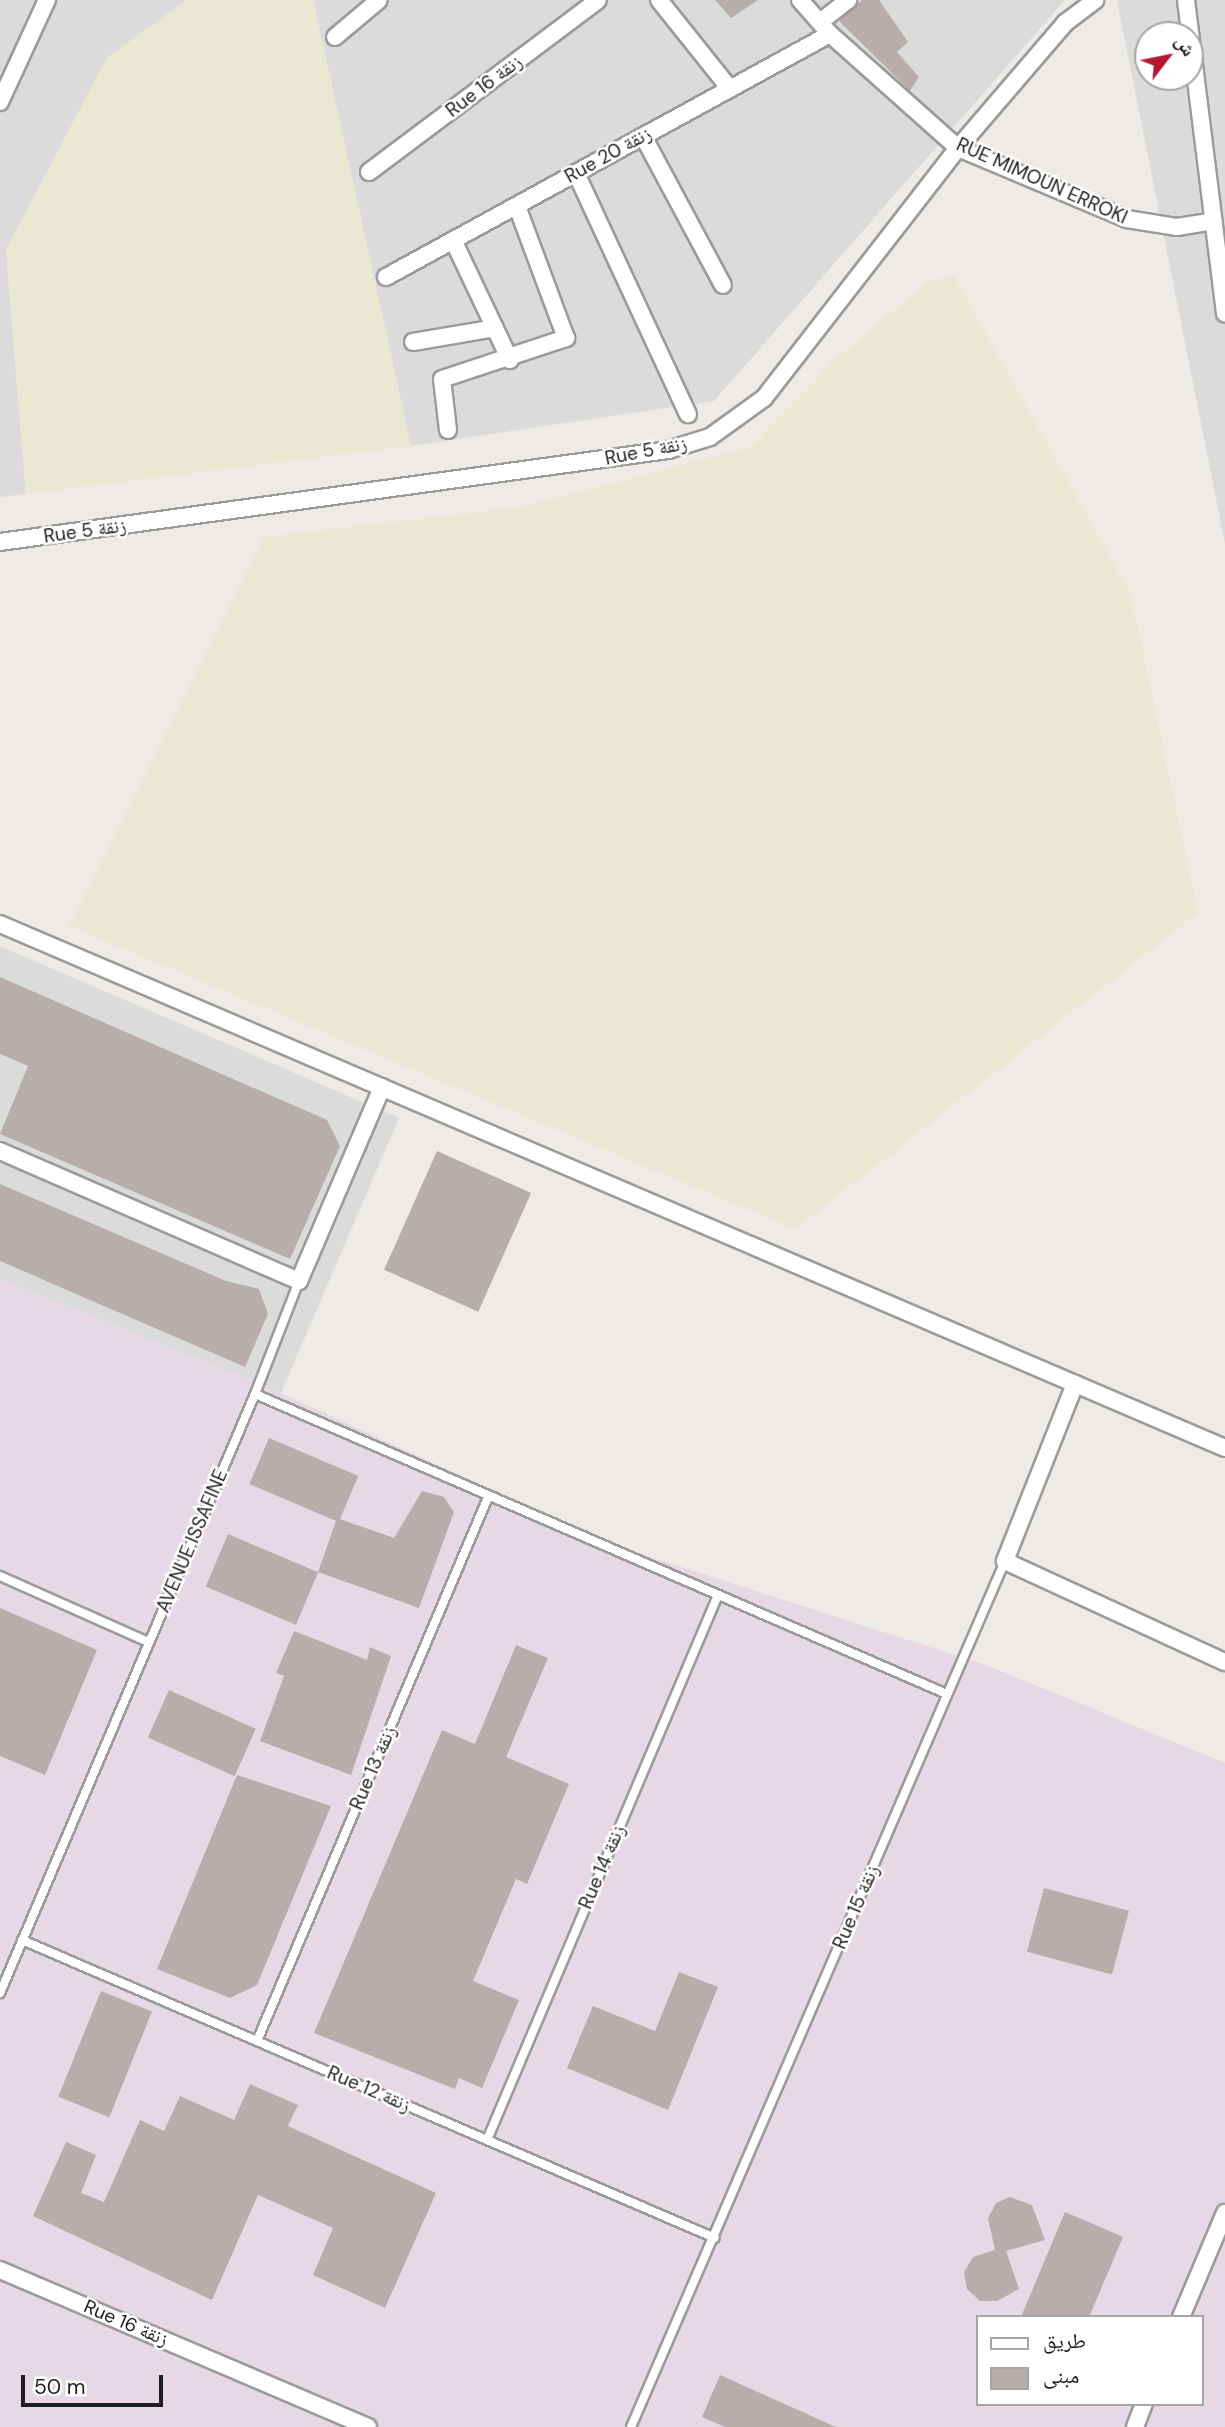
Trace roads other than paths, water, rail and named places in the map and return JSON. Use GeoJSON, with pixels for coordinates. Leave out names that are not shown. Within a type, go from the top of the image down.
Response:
{"type":"FeatureCollection","features":[{"type":"Feature","properties":{"kind":"street"},"geometry":{"type":"LineString","coordinates":[[0,102],[47,0]]}},
{"type":"Feature","properties":{"kind":"street"},"geometry":{"type":"LineString","coordinates":[[335,37],[379,0]]}},
{"type":"Feature","properties":{"kind":"street","name":"Rue 16 زنقة"},"geometry":{"type":"LineString","coordinates":[[369,172],[598,0]]}},
{"type":"Feature","properties":{"kind":"street"},"geometry":{"type":"LineString","coordinates":[[659,0],[730,89]]}},
{"type":"Feature","properties":{"kind":"street","name":"RUE MIMOUN ERROKI"},"geometry":{"type":"LineString","coordinates":[[800,0],[825,28],[958,148],[1127,219],[1177,227],[1213,221]]}},
{"type":"Feature","properties":{"kind":"street","name":"Rue 20 زنقة"},"geometry":{"type":"LineString","coordinates":[[386,277],[730,89],[825,28],[848,0]]}},
{"type":"Feature","properties":{"kind":"street","name":"Rue 5 زنقة"},"geometry":{"type":"LineString","coordinates":[[0,542],[668,450],[710,437],[764,398],[958,148],[1065,23],[1095,0]]}},
{"type":"Feature","properties":{"kind":"street"},"geometry":{"type":"LineString","coordinates":[[1186,0],[1225,314]]}},
{"type":"Feature","properties":{"kind":"street"},"geometry":{"type":"LineString","coordinates":[[643,136],[723,285]]}},
{"type":"Feature","properties":{"kind":"street"},"geometry":{"type":"LineString","coordinates":[[576,173],[688,414]]}},
{"type":"Feature","properties":{"kind":"street"},"geometry":{"type":"LineString","coordinates":[[448,430],[440,380],[561,342],[566,331],[517,206]]}},
{"type":"Feature","properties":{"kind":"street"},"geometry":{"type":"LineString","coordinates":[[453,240],[510,360]]}},
{"type":"Feature","properties":{"kind":"street"},"geometry":{"type":"LineString","coordinates":[[413,342],[495,328]]}},
{"type":"Feature","properties":{"kind":"street"},"geometry":{"type":"LineString","coordinates":[[0,924],[1225,1448]]}},
{"type":"Feature","properties":{"kind":"street","name":"AVENUE ISSAFINE"},"geometry":{"type":"LineString","coordinates":[[299,1281],[382,1087]]}},
{"type":"Feature","properties":{"kind":"street"},"geometry":{"type":"LineString","coordinates":[[0,1151],[299,1281]]}},
{"type":"Feature","properties":{"kind":"street","name":"Rue 15 زنقة"},"geometry":{"type":"LineString","coordinates":[[1005,1561],[1075,1384]]}},
{"type":"Feature","properties":{"kind":"street"},"geometry":{"type":"LineString","coordinates":[[1005,1561],[1225,1662]]}},
{"type":"Feature","properties":{"kind":"street"},"geometry":{"type":"LineString","coordinates":[[1182,2315],[1225,2213]]}},
{"type":"Feature","properties":{"kind":"street","name":"Rue 16 زنقة"},"geometry":{"type":"LineString","coordinates":[[0,2270],[369,2427]]}},
{"type":"Feature","properties":{"kind":"street"},"geometry":{"type":"LineString","coordinates":[[1135,2427],[1143,2406]]}},
{"type":"Feature","properties":{"kind":"lane","name":"AVENUE ISSAFINE"},"geometry":{"type":"LineString","coordinates":[[0,1993],[255,1394],[299,1281]]}},
{"type":"Feature","properties":{"kind":"lane"},"geometry":{"type":"LineString","coordinates":[[255,1394],[947,1694]]}},
{"type":"Feature","properties":{"kind":"lane","name":"Rue 13 زنقة"},"geometry":{"type":"LineString","coordinates":[[257,2041],[489,1495]]}},
{"type":"Feature","properties":{"kind":"lane","name":"Rue 15 زنقة"},"geometry":{"type":"LineString","coordinates":[[631,2427],[715,2238],[1005,1561]]}},
{"type":"Feature","properties":{"kind":"lane"},"geometry":{"type":"LineString","coordinates":[[0,1576],[148,1642]]}},
{"type":"Feature","properties":{"kind":"lane","name":"Rue 14 زنقة"},"geometry":{"type":"LineString","coordinates":[[487,2140],[718,1595]]}},
{"type":"Feature","properties":{"kind":"lane","name":"Rue 12 زنقة"},"geometry":{"type":"LineString","coordinates":[[22,1940],[715,2238]]}}]}
